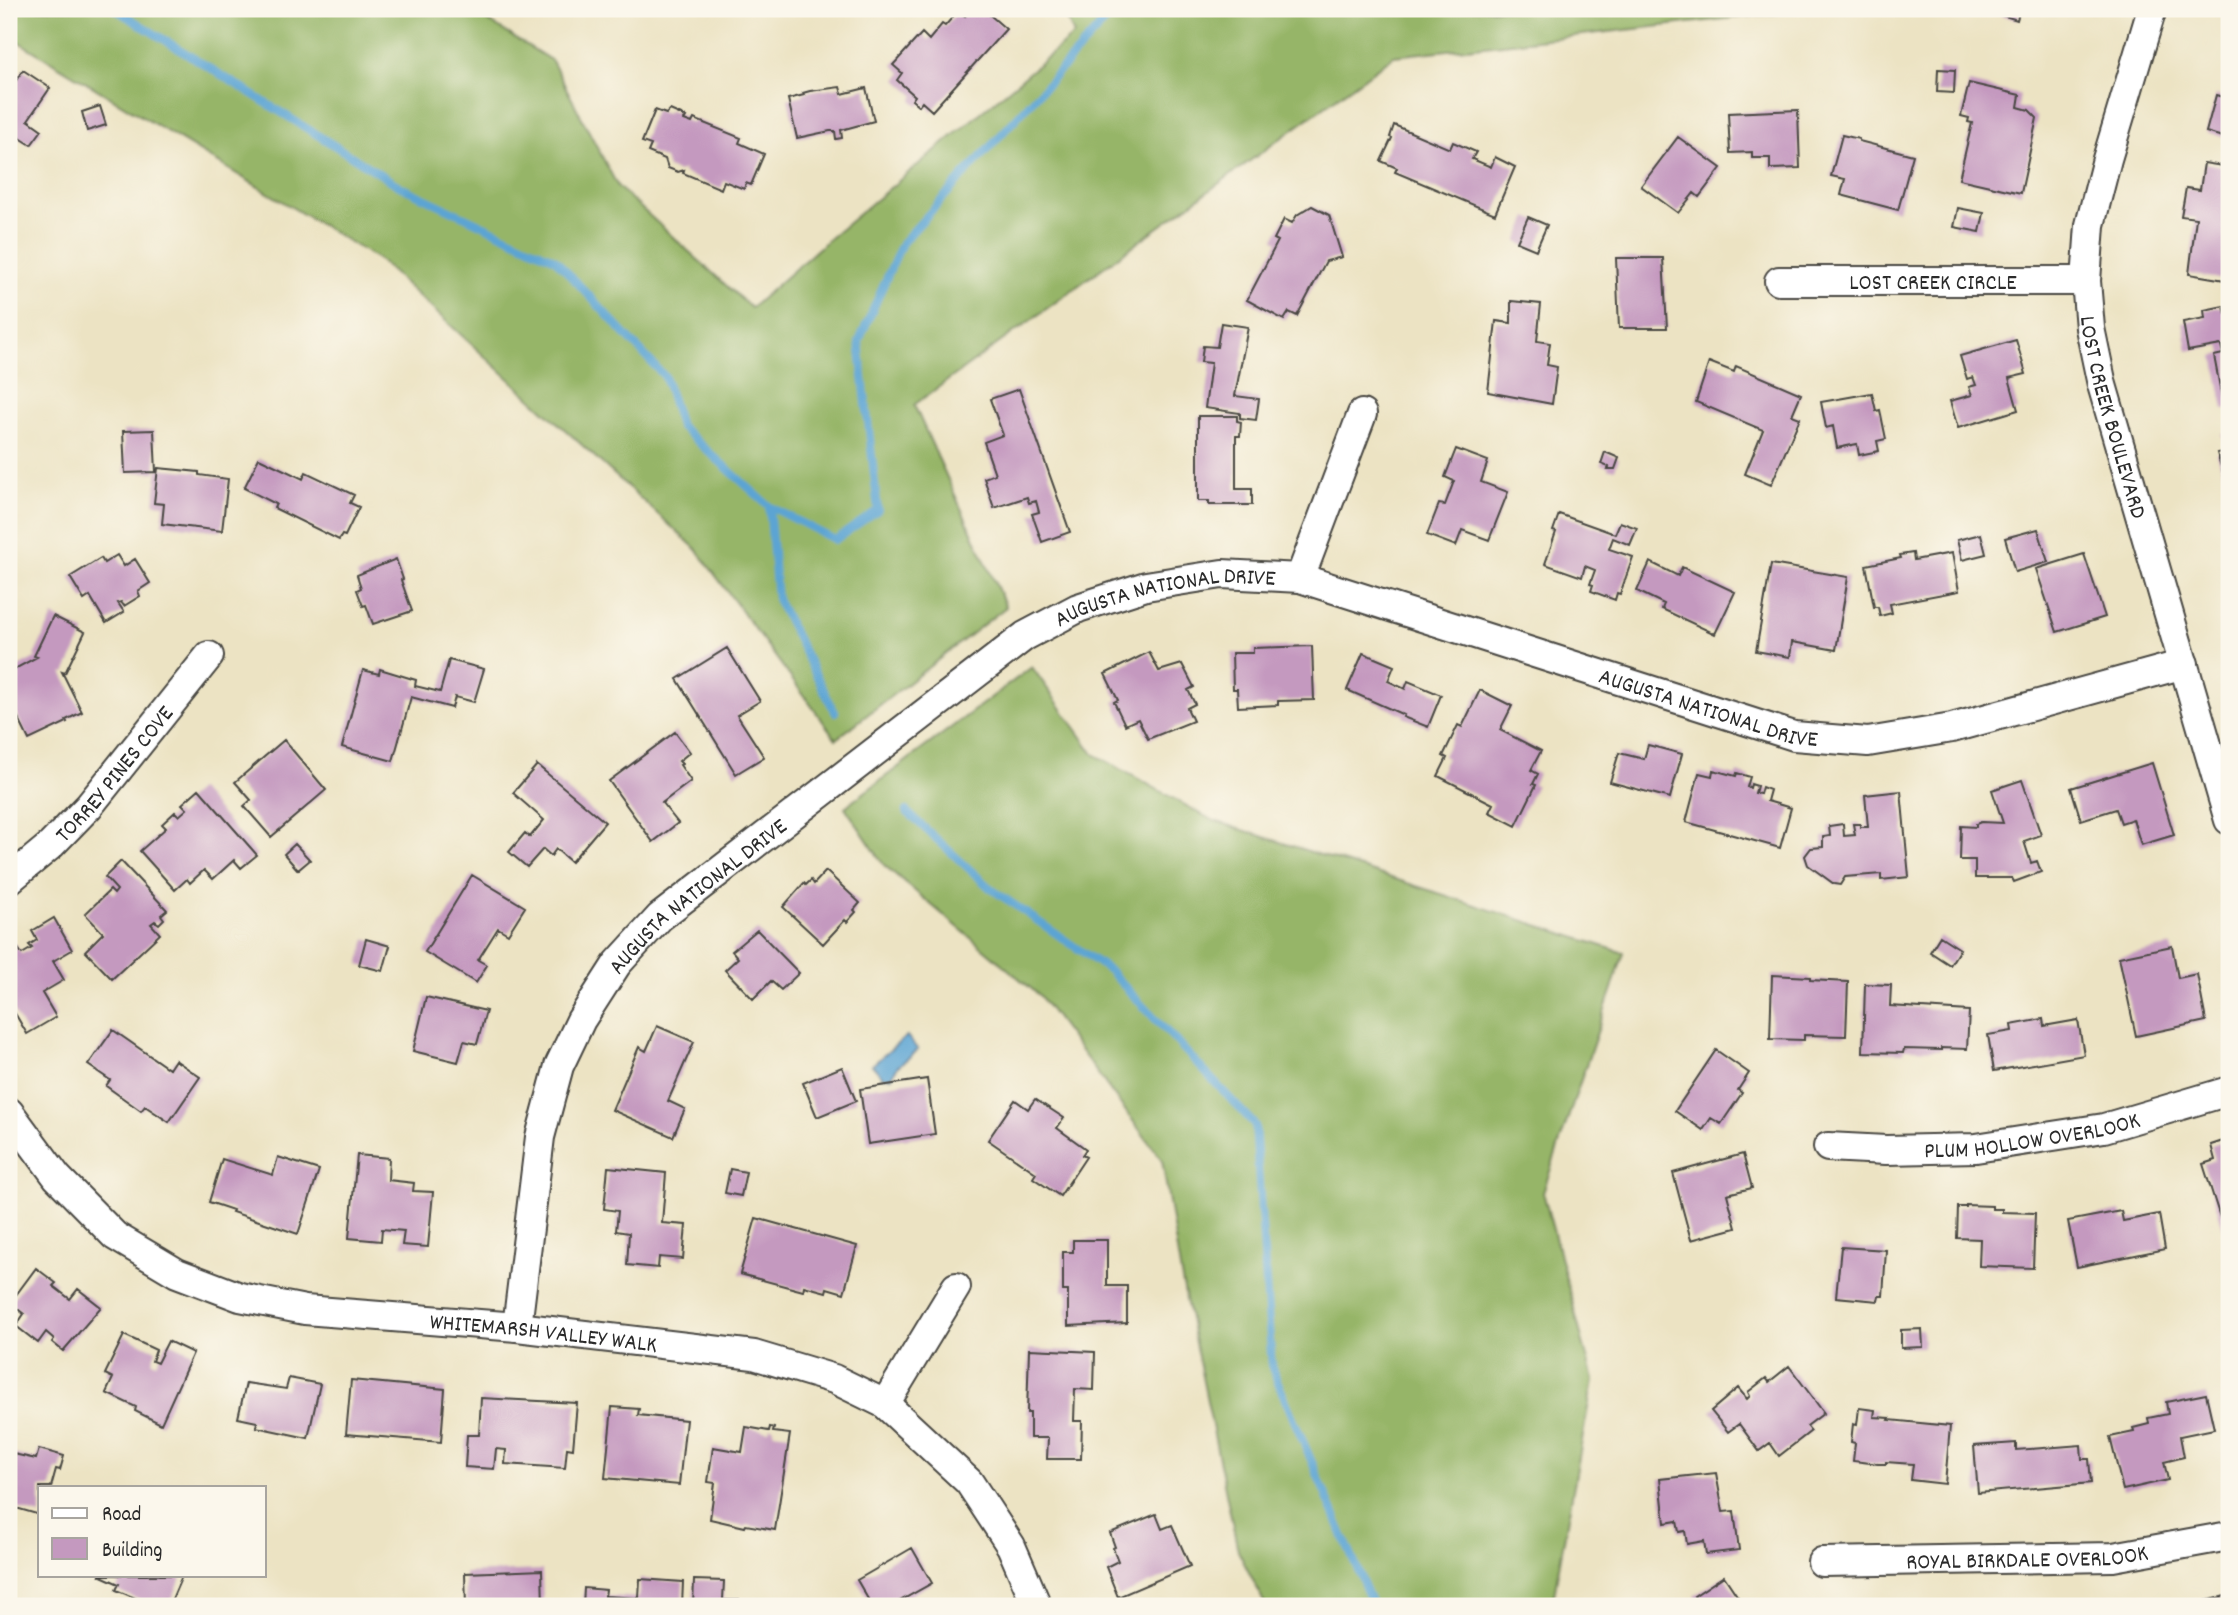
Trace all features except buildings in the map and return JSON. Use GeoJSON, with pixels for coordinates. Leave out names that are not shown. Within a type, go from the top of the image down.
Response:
{"type":"FeatureCollection","features":[{"type":"Feature","properties":{"kind":"street","name":"LOST CREEK BOULEVARD"},"geometry":{"type":"LineString","coordinates":[[2152,9],[2090,225],[2086,281],[2090,328],[2102,385],[2229,820]]}},
{"type":"Feature","properties":{"kind":"street","name":"LOST CREEK CIRCLE"},"geometry":{"type":"LineString","coordinates":[[1779,281],[2086,281]]}},
{"type":"Feature","properties":{"kind":"street"},"geometry":{"type":"LineString","coordinates":[[1300,578],[1362,414]]}},
{"type":"Feature","properties":{"kind":"street","name":"AUGUSTA NATIONAL DRIVE"},"geometry":{"type":"LineString","coordinates":[[517,1327],[540,1137],[559,1066],[580,1020],[618,964],[660,917],[1025,636],[1078,608],[1146,586],[1222,574],[1300,578],[1794,736],[1868,742],[1952,728],[2184,664]]}},
{"type":"Feature","properties":{"kind":"street","name":"TORREY PINES COVE"},"geometry":{"type":"LineString","coordinates":[[9,880],[51,845],[89,806],[209,656]]}},
{"type":"Feature","properties":{"kind":"street","name":"PLUM HOLLOW OVERLOOK"},"geometry":{"type":"LineString","coordinates":[[1828,1147],[1886,1150],[1976,1148],[2104,1128],[2229,1091]]}},
{"type":"Feature","properties":{"kind":"street","name":"WHITEMARSH VALLEY WALK"},"geometry":{"type":"LineString","coordinates":[[9,1112],[57,1177],[115,1236],[177,1273],[240,1297],[305,1310],[517,1327],[754,1355],[834,1379],[885,1404],[969,1482],[1011,1546],[1037,1606]]}},
{"type":"Feature","properties":{"kind":"street"},"geometry":{"type":"LineString","coordinates":[[885,1404],[956,1287]]}},
{"type":"Feature","properties":{"kind":"street","name":"ROYAL BIRKDALE OVERLOOK"},"geometry":{"type":"LineString","coordinates":[[1822,1562],[2113,1557],[2229,1536]]}},
{"type":"Feature","properties":{"kind":"green space"},"geometry":{"type":"Polygon","coordinates":[[[9,9],[469,9],[552,61],[618,187],[751,308],[830,238],[1074,35],[1063,9],[1815,9],[1394,56],[914,405],[1006,607],[836,739],[696,549],[379,260],[9,36],[9,9]]]}},
{"type":"Feature","properties":{"kind":"green space"},"geometry":{"type":"Polygon","coordinates":[[[1032,667],[1094,754],[1212,820],[1624,953],[1543,1192],[1593,1380],[1552,1606],[1266,1606],[1238,1551],[1181,1275],[1162,1160],[1040,996],[884,865],[845,807],[1032,667]]]}},
{"type":"Feature","properties":{"kind":"water"},"geometry":{"type":"Polygon","coordinates":[[[907,1036],[918,1050],[897,1067],[892,1077],[883,1077],[872,1065],[907,1036]]]}},
{"type":"Feature","properties":{"kind":"waterway"},"geometry":{"type":"LineString","coordinates":[[115,9],[401,187],[555,259],[665,377],[680,426],[769,506],[777,599],[835,712]]}},
{"type":"Feature","properties":{"kind":"waterway"},"geometry":{"type":"LineString","coordinates":[[769,506],[835,540],[878,510],[859,341],[902,243],[1116,9]]}},
{"type":"Feature","properties":{"kind":"waterway"},"geometry":{"type":"LineString","coordinates":[[906,811],[990,888],[1110,971],[1255,1125],[1272,1368],[1373,1606]]}}]}
